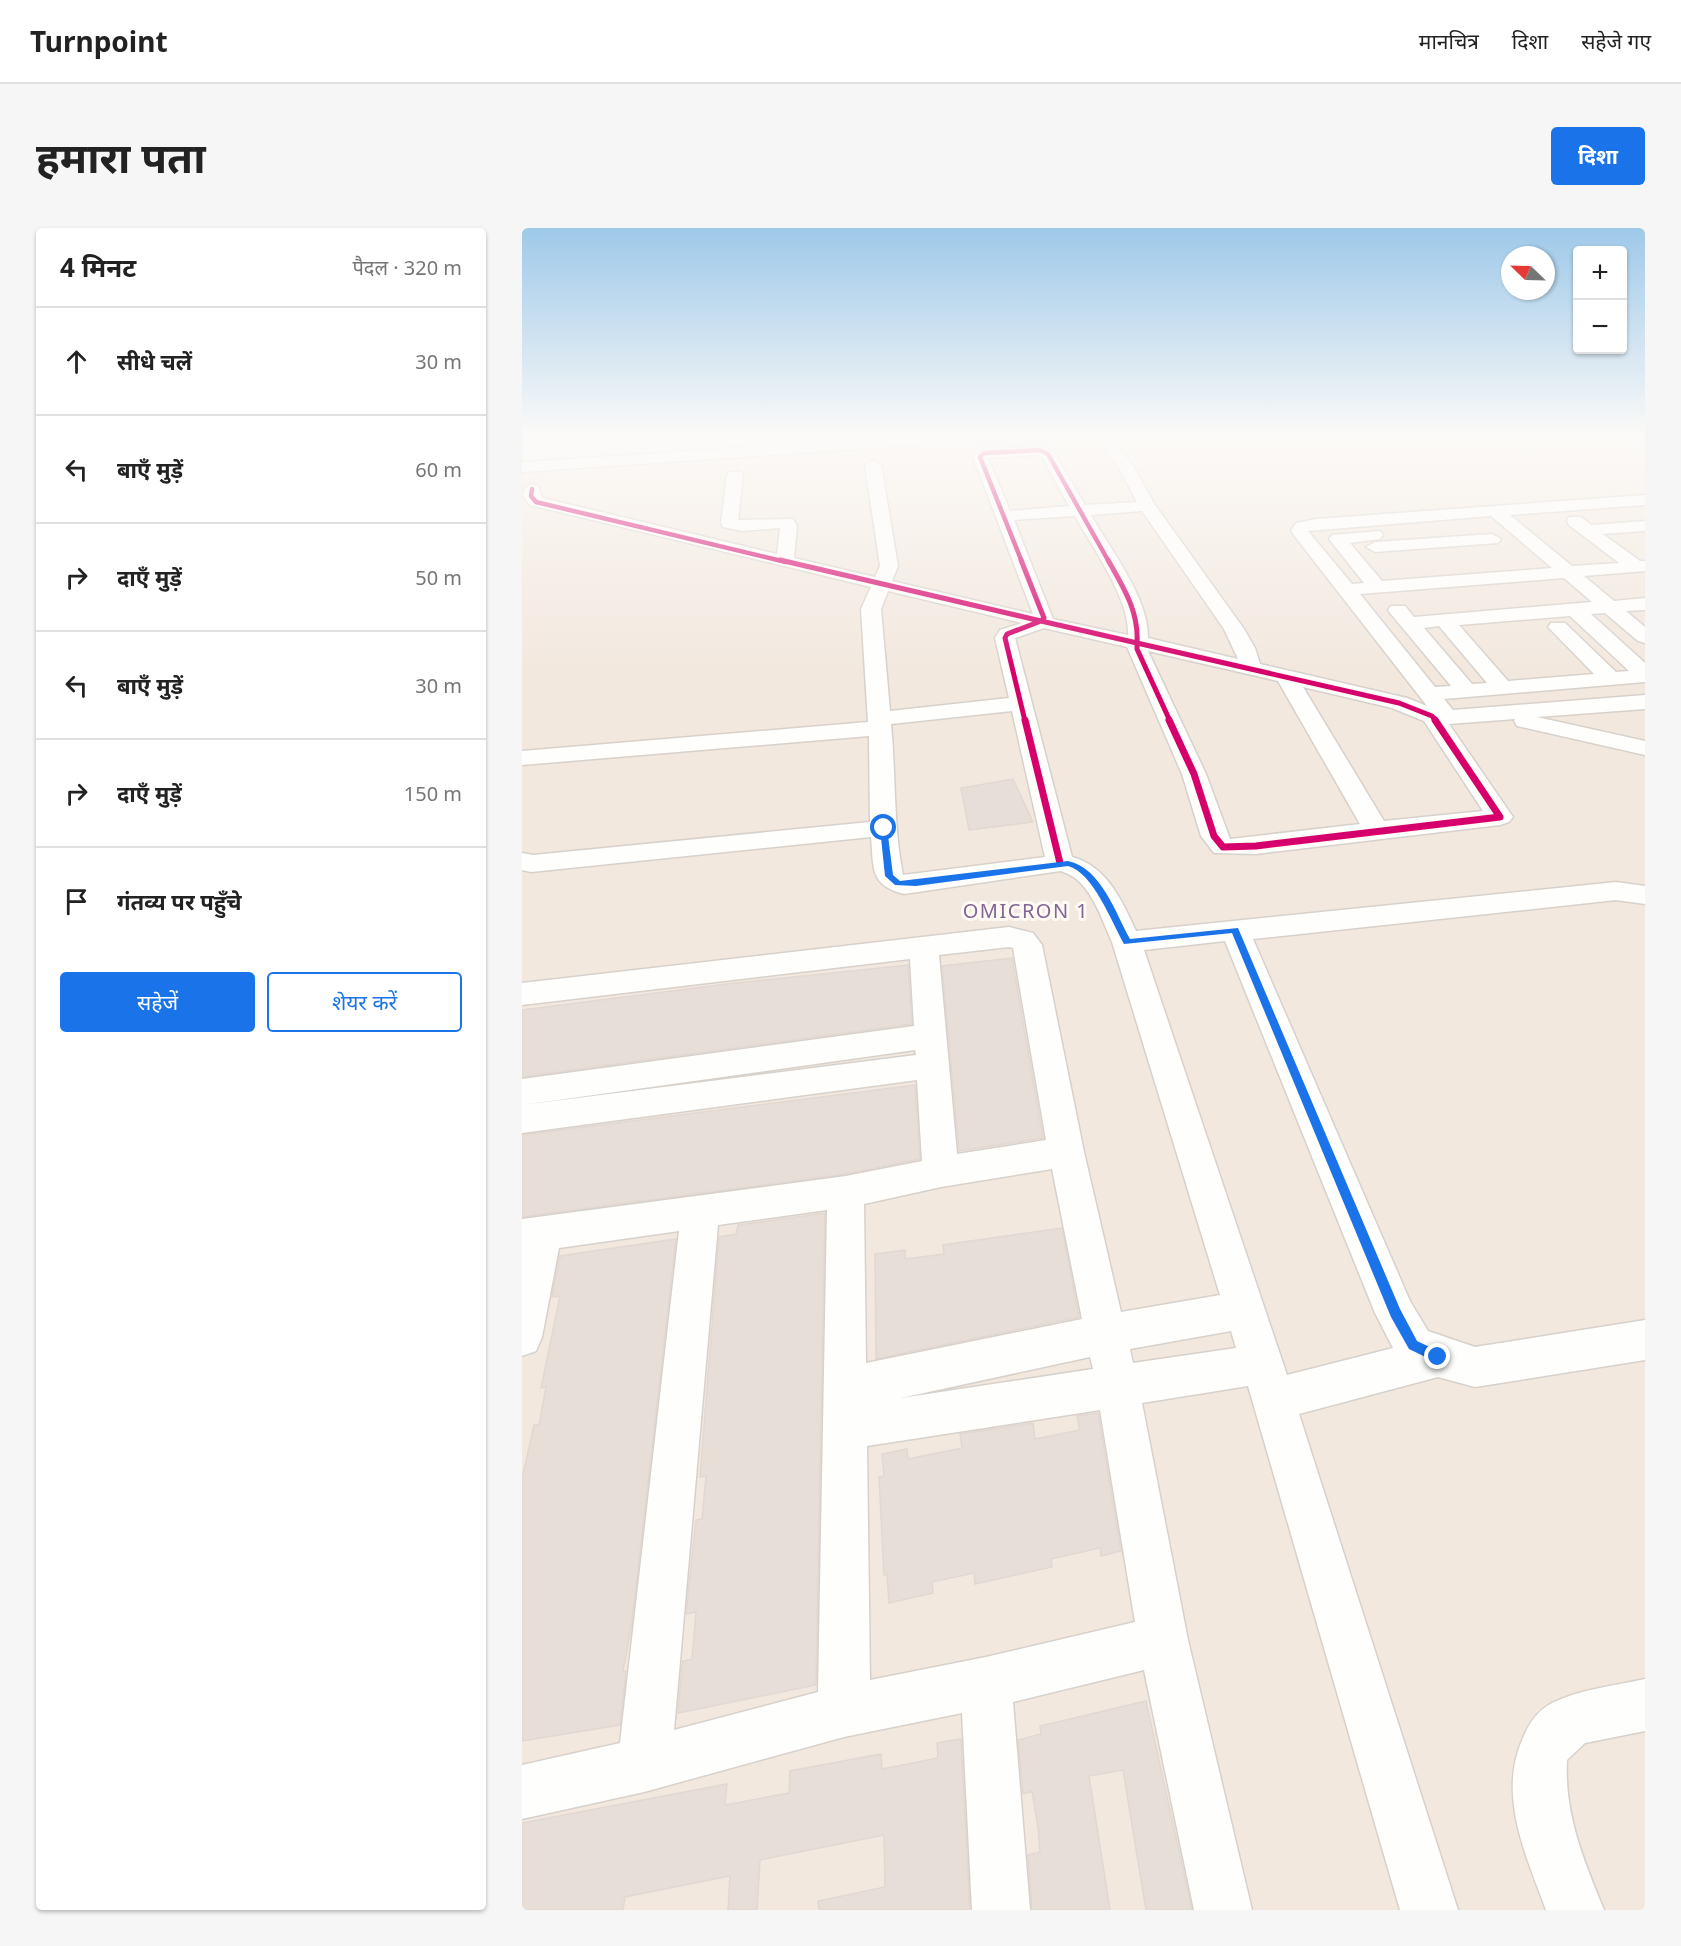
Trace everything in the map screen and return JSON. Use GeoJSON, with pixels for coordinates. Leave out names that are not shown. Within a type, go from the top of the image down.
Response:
{"type":"FeatureCollection","features":[{"type":"Feature","properties":{"kind":"street"},"geometry":{"type":"LineString","coordinates":[[585,513],[882,585],[1042,621],[1137,643],[1400,703],[1432,716],[1500,817],[1232,848],[1223,847],[1218,843],[1190,765],[1137,643],[1138,625],[1129,598],[1080,513]]}},
{"type":"Feature","properties":{"kind":"street"},"geometry":{"type":"LineString","coordinates":[[730,513],[729,523],[742,526],[787,523],[789,526],[785,561]]}},
{"type":"Feature","properties":{"kind":"street"},"geometry":{"type":"LineString","coordinates":[[881,513],[889,566],[871,609],[889,876],[898,884],[916,884],[1060,863],[1078,866],[1090,876],[1128,942],[1268,1382],[1429,1910]]}},
{"type":"Feature","properties":{"kind":"street"},"geometry":{"type":"LineString","coordinates":[[1042,513],[1005,516],[1044,618],[1042,621]]}},
{"type":"Feature","properties":{"kind":"street"},"geometry":{"type":"LineString","coordinates":[[1152,513],[1234,629],[1245,648],[1251,669]]}},
{"type":"Feature","properties":{"kind":"street"},"geometry":{"type":"LineString","coordinates":[[1455,513],[1302,527],[1299,531],[1444,715],[1452,718],[1645,702]]}},
{"type":"Feature","properties":{"kind":"street"},"geometry":{"type":"LineString","coordinates":[[1498,513],[1645,637]]}},
{"type":"Feature","properties":{"kind":"street"},"geometry":{"type":"LineString","coordinates":[[1581,525],[1645,515]]}},
{"type":"Feature","properties":{"kind":"street"},"geometry":{"type":"LineString","coordinates":[[1370,541],[1478,527],[1512,525],[1645,526]]}},
{"type":"Feature","properties":{"kind":"street"},"geometry":{"type":"LineString","coordinates":[[1581,525],[1613,561]]}},
{"type":"Feature","properties":{"kind":"street"},"geometry":{"type":"LineString","coordinates":[[1478,527],[1534,574]]}},
{"type":"Feature","properties":{"kind":"street"},"geometry":{"type":"LineString","coordinates":[[1558,529],[1587,552],[1613,561]]}},
{"type":"Feature","properties":{"kind":"street"},"geometry":{"type":"LineString","coordinates":[[1378,588],[1338,539],[1370,541],[1492,539]]}},
{"type":"Feature","properties":{"kind":"street"},"geometry":{"type":"LineString","coordinates":[[1370,541],[1389,562]]}},
{"type":"Feature","properties":{"kind":"street"},"geometry":{"type":"LineString","coordinates":[[1463,541],[1478,555]]}},
{"type":"Feature","properties":{"kind":"street"},"geometry":{"type":"LineString","coordinates":[[1345,590],[1568,571],[1613,561],[1642,561]]}},
{"type":"Feature","properties":{"kind":"street"},"geometry":{"type":"LineString","coordinates":[[1451,628],[1571,601],[1589,589],[1645,585]]}},
{"type":"Feature","properties":{"kind":"street"},"geometry":{"type":"LineString","coordinates":[[1359,609],[1498,597]]}},
{"type":"Feature","properties":{"kind":"street"},"geometry":{"type":"LineString","coordinates":[[1571,601],[1610,607],[1645,604]]}},
{"type":"Feature","properties":{"kind":"street"},"geometry":{"type":"LineString","coordinates":[[1571,601],[1591,624],[1645,675]]}},
{"type":"Feature","properties":{"kind":"street"},"geometry":{"type":"LineString","coordinates":[[1395,606],[1467,691]]}},
{"type":"Feature","properties":{"kind":"street"},"geometry":{"type":"LineString","coordinates":[[1042,621],[1008,634],[1005,638],[1060,863]]}},
{"type":"Feature","properties":{"kind":"street"},"geometry":{"type":"LineString","coordinates":[[1409,622],[1451,628],[1558,627],[1591,624]]}},
{"type":"Feature","properties":{"kind":"street"},"geometry":{"type":"LineString","coordinates":[[1558,627],[1610,678]]}},
{"type":"Feature","properties":{"kind":"street"},"geometry":{"type":"LineString","coordinates":[[1451,628],[1503,688]]}},
{"type":"Feature","properties":{"kind":"street"},"geometry":{"type":"LineString","coordinates":[[1528,665],[1593,662]]}},
{"type":"Feature","properties":{"kind":"street"},"geometry":{"type":"LineString","coordinates":[[1485,668],[1507,666]]}},
{"type":"Feature","properties":{"kind":"street"},"geometry":{"type":"LineString","coordinates":[[1428,694],[1645,675]]}},
{"type":"Feature","properties":{"kind":"street"},"geometry":{"type":"LineString","coordinates":[[1286,677],[1376,830]]}},
{"type":"Feature","properties":{"kind":"street"},"geometry":{"type":"LineString","coordinates":[[522,758],[880,724],[1020,703]]}},
{"type":"Feature","properties":{"kind":"street"},"geometry":{"type":"LineString","coordinates":[[1508,712],[1523,720],[1640,741]]}},
{"type":"Feature","properties":{"kind":"street"},"geometry":{"type":"LineString","coordinates":[[523,863],[884,828]]}},
{"type":"Feature","properties":{"kind":"street"},"geometry":{"type":"LineString","coordinates":[[1128,942],[1616,891],[1645,895]]}},
{"type":"Feature","properties":{"kind":"street"},"geometry":{"type":"LineString","coordinates":[[1234,930],[1395,1313],[1413,1345],[1438,1357],[1475,1367],[1645,1340]]}},
{"type":"Feature","properties":{"kind":"street"},"geometry":{"type":"LineString","coordinates":[[522,994],[924,949],[1009,937],[1023,940],[1027,945],[1066,1152],[1117,1385],[1163,1641],[1223,1910]]}},
{"type":"Feature","properties":{"kind":"street"},"geometry":{"type":"LineString","coordinates":[[924,949],[941,1172]]}},
{"type":"Feature","properties":{"kind":"street"},"geometry":{"type":"LineString","coordinates":[[522,1092],[931,1050]]}},
{"type":"Feature","properties":{"kind":"street"},"geometry":{"type":"LineString","coordinates":[[522,1119],[931,1050]]}},
{"type":"Feature","properties":{"kind":"street"},"geometry":{"type":"LineString","coordinates":[[522,1337],[533,1235],[846,1192],[941,1172],[1066,1152]]}},
{"type":"Feature","properties":{"kind":"street"},"geometry":{"type":"LineString","coordinates":[[844,1711],[846,1192]]}},
{"type":"Feature","properties":{"kind":"street"},"geometry":{"type":"LineString","coordinates":[[644,1765],[700,1213]]}},
{"type":"Feature","properties":{"kind":"street"},"geometry":{"type":"LineString","coordinates":[[844,1408],[1106,1334],[1245,1310]]}},
{"type":"Feature","properties":{"kind":"street"},"geometry":{"type":"LineString","coordinates":[[844,1408],[1117,1385],[1268,1382],[1438,1357]]}},
{"type":"Feature","properties":{"kind":"street"},"geometry":{"type":"LineString","coordinates":[[522,1792],[644,1765],[844,1711],[986,1683],[1163,1641]]}},
{"type":"Feature","properties":{"kind":"street"},"geometry":{"type":"LineString","coordinates":[[986,1683],[1001,1910]]}},
{"type":"Feature","properties":{"kind":"street"},"geometry":{"type":"LineString","coordinates":[[1575,1910],[1545,1830],[1537,1776],[1548,1742],[1568,1723],[1645,1706]]}},
{"type":"Feature","properties":{"kind":"shaded area","name":"OMICRON 1"},"geometry":{"type":"Polygon","coordinates":[[[522,513],[1645,513],[1645,1910],[522,1910],[522,513]]]}},
{"type":"Feature","properties":{"kind":"building"},"geometry":{"type":"Polygon","coordinates":[[[1013,779],[1033,822],[969,830],[961,788],[1013,779]]]}},
{"type":"Feature","properties":{"kind":"building"},"geometry":{"type":"Polygon","coordinates":[[[1012,958],[1043,1138],[959,1151],[942,966],[1012,958]]]}},
{"type":"Feature","properties":{"kind":"building"},"geometry":{"type":"Polygon","coordinates":[[[908,965],[912,1024],[522,1077],[522,1010],[727,984],[908,965]]]}},
{"type":"Feature","properties":{"kind":"building"},"geometry":{"type":"Polygon","coordinates":[[[915,1085],[920,1159],[846,1174],[522,1217],[522,1135],[915,1085]]]}},
{"type":"Feature","properties":{"kind":"building"},"geometry":{"type":"Polygon","coordinates":[[[825,1213],[816,1685],[678,1713],[683,1661],[692,1659],[696,1612],[686,1614],[696,1520],[702,1519],[706,1476],[700,1477],[719,1237],[736,1234],[738,1225],[825,1213]]]}},
{"type":"Feature","properties":{"kind":"building"},"geometry":{"type":"Polygon","coordinates":[[[1062,1228],[1079,1317],[876,1359],[875,1254],[905,1250],[905,1259],[944,1254],[943,1245],[1062,1228]]]}},
{"type":"Feature","properties":{"kind":"building"},"geometry":{"type":"Polygon","coordinates":[[[676,1239],[632,1622],[623,1672],[626,1671],[620,1725],[522,1741],[522,1479],[534,1425],[539,1425],[546,1387],[541,1388],[560,1296],[552,1297],[560,1256],[676,1239]]]}},
{"type":"Feature","properties":{"kind":"building"},"geometry":{"type":"Polygon","coordinates":[[[1098,1413],[1121,1551],[1101,1556],[1100,1548],[1051,1559],[1052,1567],[975,1584],[974,1573],[932,1582],[933,1593],[889,1603],[887,1574],[884,1575],[879,1477],[884,1476],[882,1454],[907,1449],[908,1459],[962,1448],[960,1434],[1033,1423],[1035,1439],[1080,1430],[1077,1416],[1098,1413]]]}},
{"type":"Feature","properties":{"kind":"building"},"geometry":{"type":"Polygon","coordinates":[[[1146,1701],[1192,1910],[1146,1910],[1123,1770],[1089,1776],[1110,1910],[1032,1910],[1028,1855],[1040,1852],[1038,1827],[1032,1791],[1023,1794],[1018,1740],[1041,1734],[1040,1726],[1146,1701]]]}},
{"type":"Feature","properties":{"kind":"building"},"geometry":{"type":"Polygon","coordinates":[[[961,1739],[970,1910],[819,1910],[818,1901],[885,1887],[884,1835],[760,1860],[757,1910],[728,1910],[730,1876],[625,1897],[623,1910],[522,1910],[522,1823],[727,1784],[725,1805],[789,1793],[790,1771],[881,1754],[882,1769],[938,1758],[937,1743],[961,1739]]]}},
{"type":"Feature","properties":{"kind":"cycle path"},"geometry":{"type":"LineString","coordinates":[[584,513],[1041,621]]}},
{"type":"Feature","properties":{"kind":"cycle path"},"geometry":{"type":"LineString","coordinates":[[1002,513],[1044,618],[1041,621]]}},
{"type":"Feature","properties":{"kind":"cycle path"},"geometry":{"type":"LineString","coordinates":[[1081,513],[1129,598],[1138,625],[1137,643]]}},
{"type":"Feature","properties":{"kind":"cycle path"},"geometry":{"type":"LineString","coordinates":[[1041,621],[1137,643]]}},
{"type":"Feature","properties":{"kind":"cycle path"},"geometry":{"type":"LineString","coordinates":[[1041,621],[1007,634],[1005,638],[1060,863]]}},
{"type":"Feature","properties":{"kind":"cycle path"},"geometry":{"type":"LineString","coordinates":[[1137,643],[1399,703],[1432,716],[1500,817],[1256,846],[1223,847],[1214,836],[1194,774],[1137,649],[1137,643]]}},
{"type":"Feature","properties":{"kind":"district","name":"OMICRON 1"},"geometry":{"type":"Point","coordinates":[1026,911]}},
{"type":"Feature","properties":{"kind":"route"},"geometry":{"type":"LineString","coordinates":[[884,828],[889,876],[898,884],[916,884],[1060,863],[1068,864],[1078,866],[1090,876],[1099,888],[1128,942],[1234,930],[1395,1313],[1413,1345],[1438,1357]]}}]}
